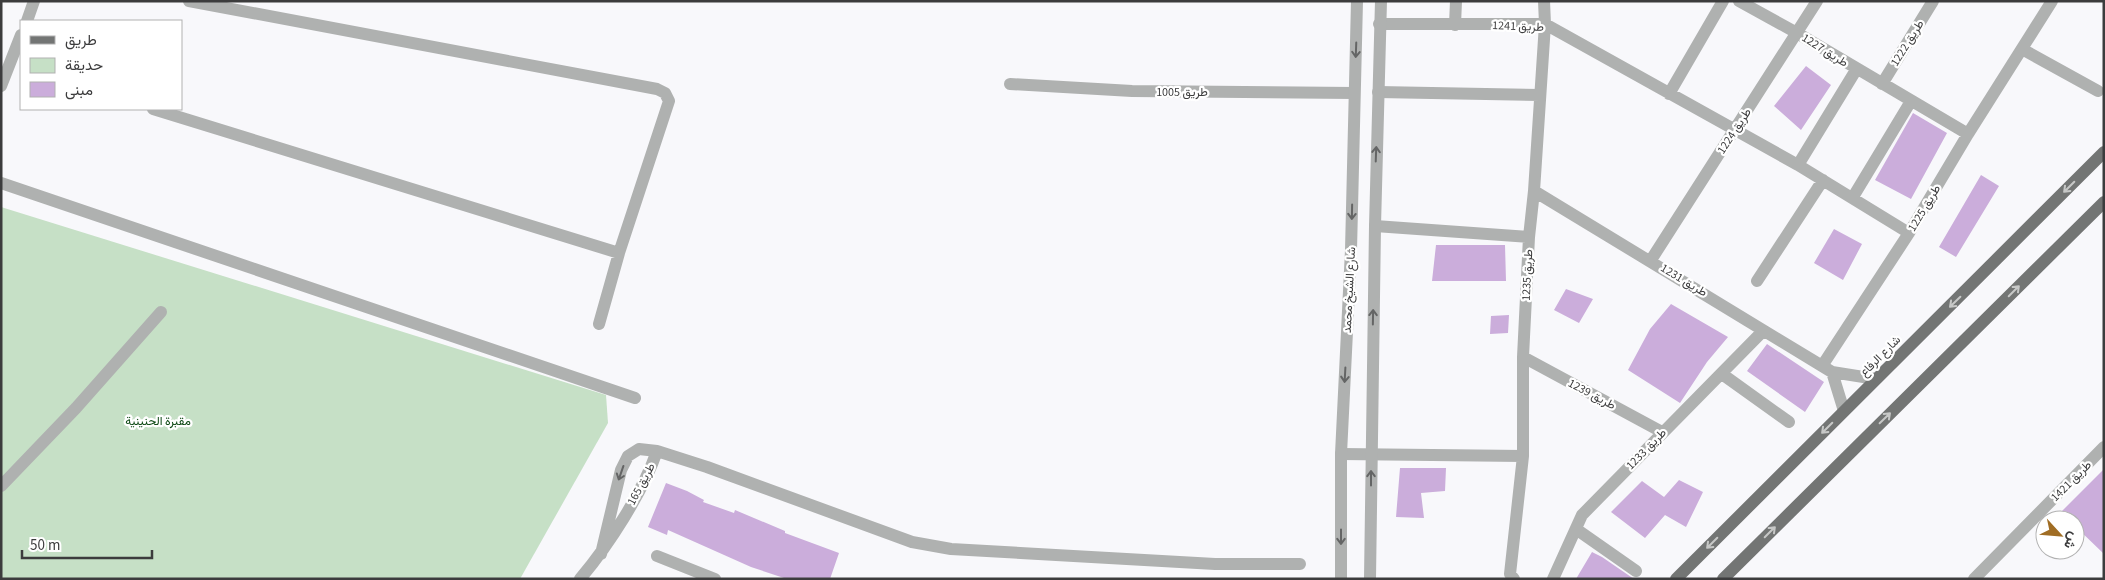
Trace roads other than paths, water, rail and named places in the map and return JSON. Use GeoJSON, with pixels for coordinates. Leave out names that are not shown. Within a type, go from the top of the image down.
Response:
{"type":"FeatureCollection","features":[{"type":"Feature","properties":{"kind":"main road","name":"شارع الرفاع"},"geometry":{"type":"LineString","coordinates":[[1676,579],[2104,152]]}},
{"type":"Feature","properties":{"kind":"main road"},"geometry":{"type":"LineString","coordinates":[[1723,579],[2104,202]]}},
{"type":"Feature","properties":{"kind":"street"},"geometry":{"type":"LineString","coordinates":[[26,20],[34,1]]}},
{"type":"Feature","properties":{"kind":"street"},"geometry":{"type":"LineString","coordinates":[[189,1],[657,89],[665,93],[668,101],[599,324]]}},
{"type":"Feature","properties":{"kind":"street","name":"شارع الشيخ محمد"},"geometry":{"type":"LineString","coordinates":[[1341,579],[1341,454],[1351,250],[1357,1]]}},
{"type":"Feature","properties":{"kind":"street","name":"شارع الشيخ محمد"},"geometry":{"type":"LineString","coordinates":[[1370,579],[1375,226],[1381,1]]}},
{"type":"Feature","properties":{"kind":"street"},"geometry":{"type":"LineString","coordinates":[[1455,25],[1456,1]]}},
{"type":"Feature","properties":{"kind":"street","name":"طريق 1235"},"geometry":{"type":"LineString","coordinates":[[1514,579],[1510,574],[1523,456],[1523,357],[1529,237],[1534,191],[1545,24],[1544,1]]}},
{"type":"Feature","properties":{"kind":"street"},"geometry":{"type":"LineString","coordinates":[[1669,94],[1723,1]]}},
{"type":"Feature","properties":{"kind":"street","name":"طريق 1227"},"geometry":{"type":"LineString","coordinates":[[1739,1],[1968,134]]}},
{"type":"Feature","properties":{"kind":"street","name":"طريق 1224"},"geometry":{"type":"LineString","coordinates":[[1651,260],[1817,1]]}},
{"type":"Feature","properties":{"kind":"street","name":"طريق 1222"},"geometry":{"type":"LineString","coordinates":[[1882,84],[1933,1]]}},
{"type":"Feature","properties":{"kind":"street","name":"طريق 1225"},"geometry":{"type":"LineString","coordinates":[[1827,369],[1968,134],[2052,1]]}},
{"type":"Feature","properties":{"kind":"street","name":"طريق 1241"},"geometry":{"type":"LineString","coordinates":[[1379,24],[1545,24],[1798,165],[1909,233]]}},
{"type":"Feature","properties":{"kind":"street"},"geometry":{"type":"LineString","coordinates":[[1,86],[16,66],[20,41]]}},
{"type":"Feature","properties":{"kind":"street"},"geometry":{"type":"LineString","coordinates":[[2022,49],[2098,91]]}},
{"type":"Feature","properties":{"kind":"street"},"geometry":{"type":"LineString","coordinates":[[1798,165],[1856,70]]}},
{"type":"Feature","properties":{"kind":"street","name":"طريق 1005"},"geometry":{"type":"LineString","coordinates":[[1010,84],[1132,91],[1354,93]]}},
{"type":"Feature","properties":{"kind":"street"},"geometry":{"type":"LineString","coordinates":[[1378,92],[1540,95]]}},
{"type":"Feature","properties":{"kind":"street"},"geometry":{"type":"LineString","coordinates":[[1852,197],[1911,101]]}},
{"type":"Feature","properties":{"kind":"street"},"geometry":{"type":"LineString","coordinates":[[155,110],[620,253]]}},
{"type":"Feature","properties":{"kind":"street"},"geometry":{"type":"LineString","coordinates":[[1757,281],[1823,180]]}},
{"type":"Feature","properties":{"kind":"street"},"geometry":{"type":"LineString","coordinates":[[1,183],[635,398]]}},
{"type":"Feature","properties":{"kind":"street","name":"طريق 1231"},"geometry":{"type":"LineString","coordinates":[[1534,191],[1651,260],[1827,369],[1876,380]]}},
{"type":"Feature","properties":{"kind":"street"},"geometry":{"type":"LineString","coordinates":[[2085,220],[2104,210]]}},
{"type":"Feature","properties":{"kind":"street"},"geometry":{"type":"LineString","coordinates":[[1375,226],[1529,237]]}},
{"type":"Feature","properties":{"kind":"street"},"geometry":{"type":"LineString","coordinates":[[1,486],[76,408],[161,312]]}},
{"type":"Feature","properties":{"kind":"street","name":"طريق 1233"},"geometry":{"type":"LineString","coordinates":[[1553,579],[1582,514],[1763,331]]}},
{"type":"Feature","properties":{"kind":"street","name":"طريق 1239"},"geometry":{"type":"LineString","coordinates":[[1523,357],[1662,432]]}},
{"type":"Feature","properties":{"kind":"street"},"geometry":{"type":"LineString","coordinates":[[1827,369],[1844,411]]}},
{"type":"Feature","properties":{"kind":"street"},"geometry":{"type":"LineString","coordinates":[[1722,374],[1789,422]]}},
{"type":"Feature","properties":{"kind":"street","name":"طريق 1421"},"geometry":{"type":"LineString","coordinates":[[1974,579],[2104,448]]}},
{"type":"Feature","properties":{"kind":"street","name":"طريق 165"},"geometry":{"type":"LineString","coordinates":[[580,579],[600,554],[647,475],[657,451],[639,449],[628,456],[621,470],[600,554]]}},
{"type":"Feature","properties":{"kind":"street"},"geometry":{"type":"LineString","coordinates":[[657,451],[707,467],[912,542],[951,549],[1215,564],[1300,564]]}},
{"type":"Feature","properties":{"kind":"street"},"geometry":{"type":"LineString","coordinates":[[1341,454],[1523,456]]}},
{"type":"Feature","properties":{"kind":"street"},"geometry":{"type":"LineString","coordinates":[[1576,529],[1636,571]]}},
{"type":"Feature","properties":{"kind":"street"},"geometry":{"type":"LineString","coordinates":[[657,556],[716,579]]}},
{"type":"Feature","properties":{"kind":"park label","name":"مقبرة الحنينية"},"geometry":{"type":"Point","coordinates":[158,421]}}]}
